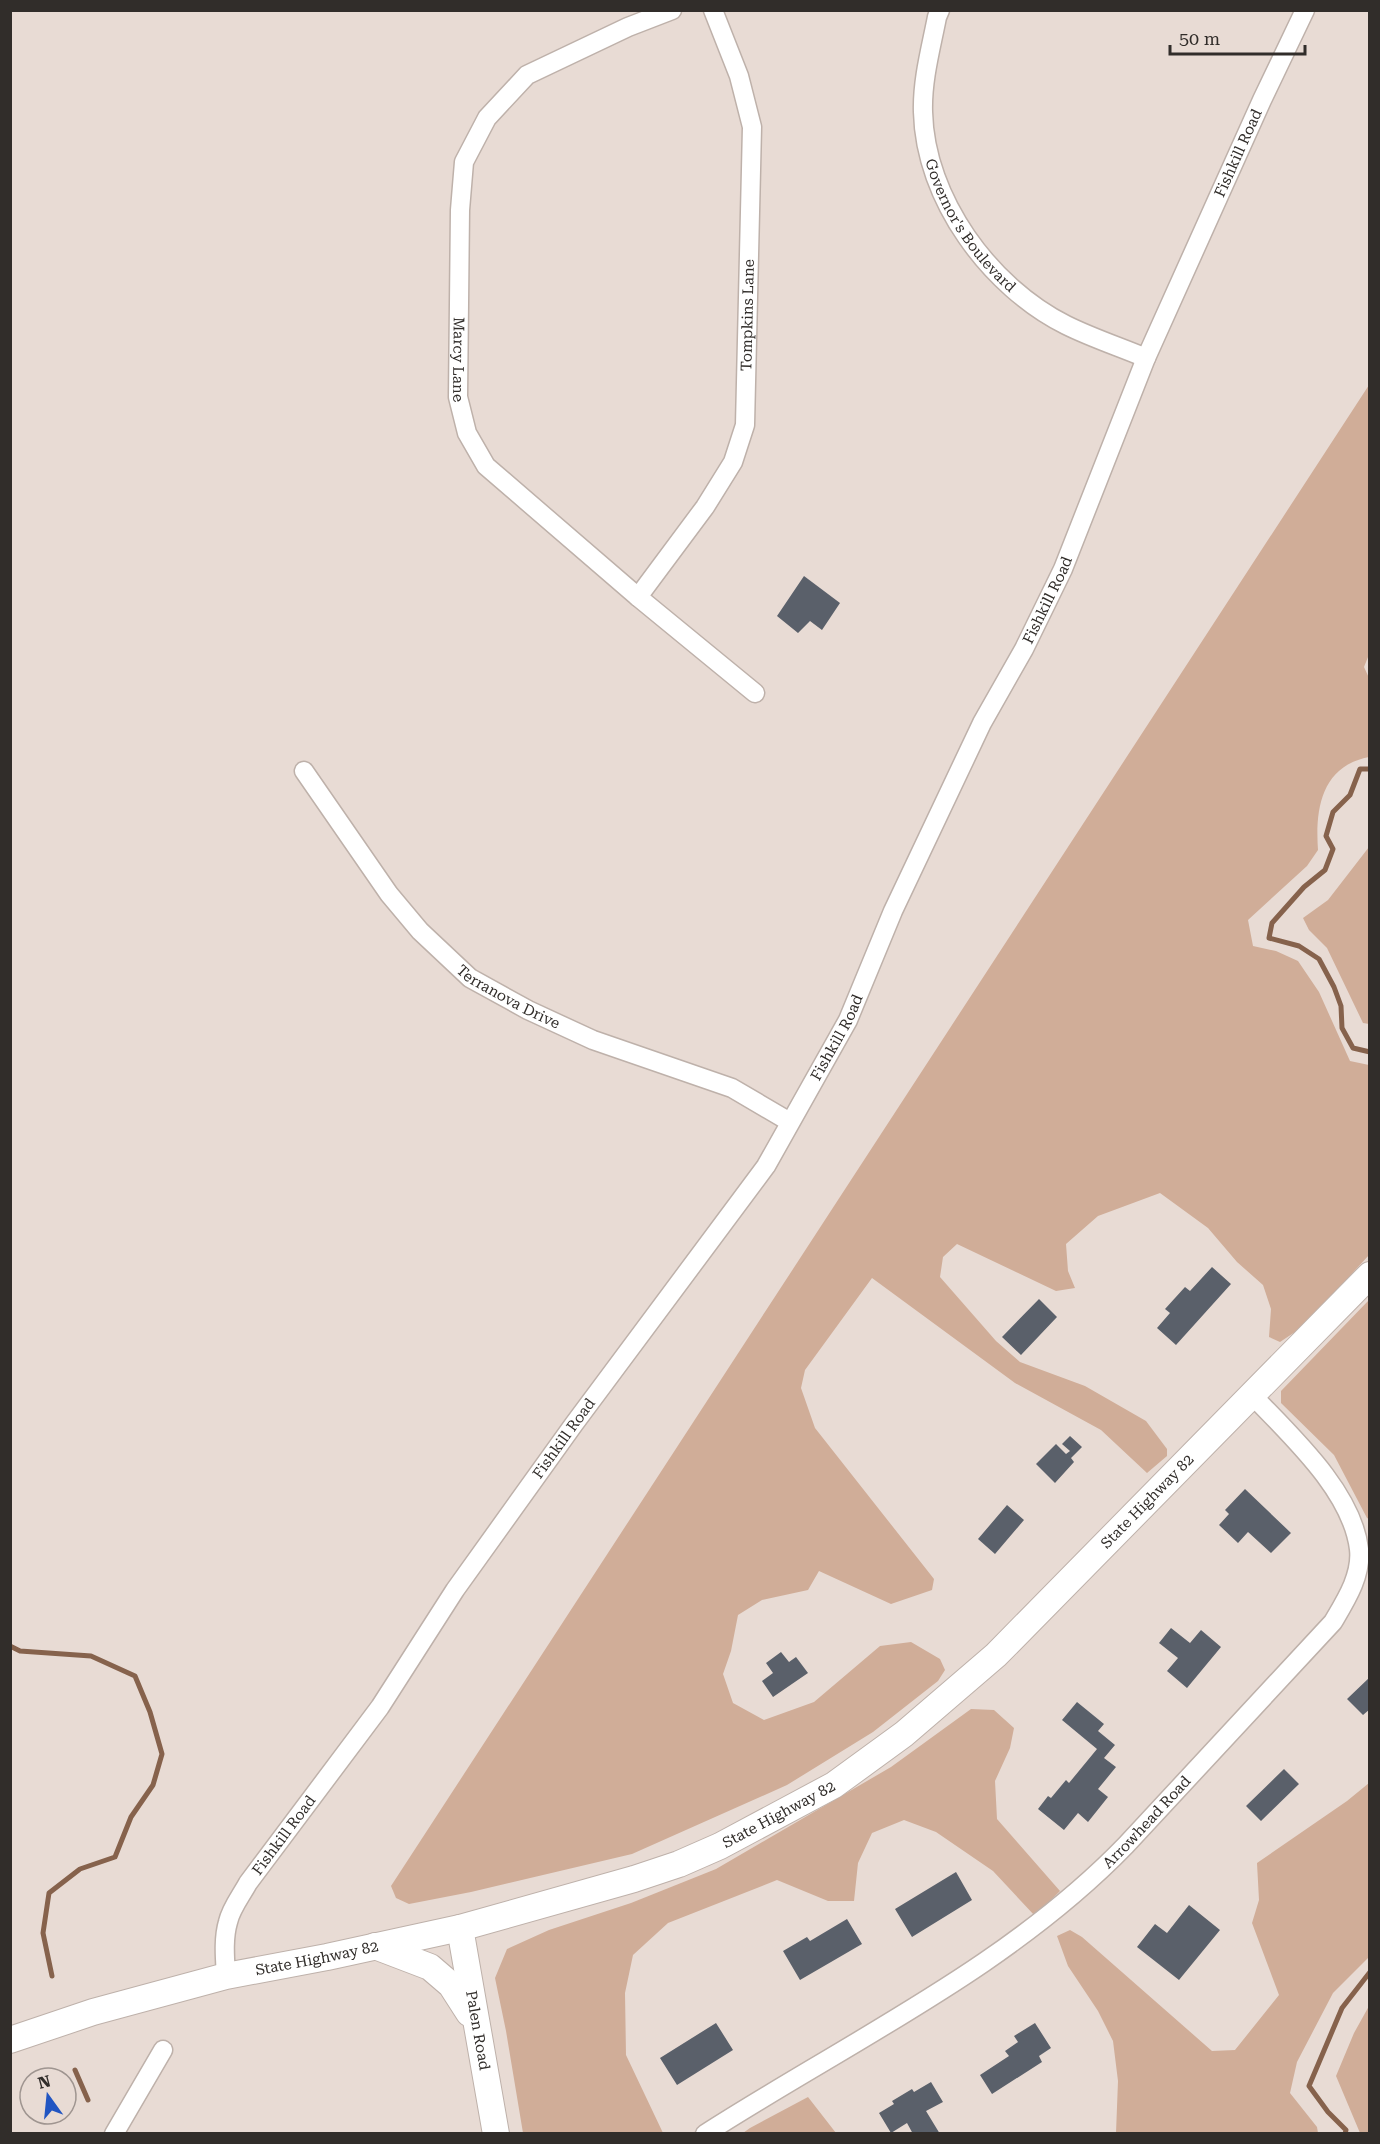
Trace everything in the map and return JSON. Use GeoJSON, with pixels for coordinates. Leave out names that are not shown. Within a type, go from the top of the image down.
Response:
{"type":"FeatureCollection","features":[{"type":"Feature","properties":{"kind":"main road","name":"State Highway 82"},"geometry":{"type":"LineString","coordinates":[[10,2040],[93,2012],[226,1976],[460,1928],[634,1879],[679,1864],[834,1785],[904,1734],[974,1676],[1370,1275]]}},
{"type":"Feature","properties":{"kind":"main road","name":"Palen Road"},"geometry":{"type":"LineString","coordinates":[[460,1928],[496,2133]]}},
{"type":"Feature","properties":{"kind":"main road"},"geometry":{"type":"LineString","coordinates":[[375,1946],[430,1967],[451,1985],[476,2024]]}},
{"type":"Feature","properties":{"kind":"street","name":"Marcy Lane"},"geometry":{"type":"LineString","coordinates":[[672,10],[628,27],[527,75],[487,118],[464,162],[460,210],[458,397],[467,433],[486,466],[638,597],[755,693]]}},
{"type":"Feature","properties":{"kind":"street","name":"Tompkins Lane"},"geometry":{"type":"LineString","coordinates":[[638,597],[705,507],[733,462],[745,425],[752,127],[739,76],[713,10]]}},
{"type":"Feature","properties":{"kind":"street","name":"Governor's Boulevard"},"geometry":{"type":"LineString","coordinates":[[940,10],[927,67],[923,112],[931,166],[952,213],[980,255],[1013,291],[1065,325],[1146,358]]}},
{"type":"Feature","properties":{"kind":"street","name":"Fishkill Road"},"geometry":{"type":"LineString","coordinates":[[226,1976],[227,1923],[248,1883],[380,1707],[455,1590],[574,1424],[766,1166],[848,1020],[893,911],[957,775],[1064,569],[1146,358],[1305,10]]}},
{"type":"Feature","properties":{"kind":"street","name":"Terranova Drive"},"geometry":{"type":"LineString","coordinates":[[304,771],[389,894],[420,931],[470,978],[528,1010],[593,1040],[732,1088],[790,1122]]}},
{"type":"Feature","properties":{"kind":"street","name":"Arrowhead Road"},"geometry":{"type":"LineString","coordinates":[[705,2133],[950,1984],[1011,1944],[1056,1909],[1126,1845],[1333,1622],[1351,1593],[1358,1566],[1359,1549],[1349,1512],[1314,1462],[1252,1395]]}},
{"type":"Feature","properties":{"kind":"street"},"geometry":{"type":"LineString","coordinates":[[114,2133],[163,2050]]}},
{"type":"Feature","properties":{"kind":"shaded area"},"geometry":{"type":"Polygon","coordinates":[[[1369,385],[1370,652],[1364,667],[1369,678],[1369,757],[1353,762],[1331,779],[1320,804],[1318,850],[1307,866],[1248,920],[1253,946],[1276,951],[1298,961],[1319,992],[1350,1061],[1369,1065],[1369,1255],[1304,1326],[1280,1342],[1269,1337],[1271,1309],[1263,1285],[1237,1262],[1208,1228],[1160,1193],[1098,1216],[1066,1244],[1068,1271],[1075,1288],[1056,1291],[957,1244],[943,1257],[940,1277],[996,1341],[1020,1362],[1085,1386],[1146,1421],[1167,1449],[1167,1456],[1147,1473],[1101,1430],[1015,1383],[872,1278],[805,1370],[801,1388],[815,1428],[934,1579],[932,1590],[891,1604],[819,1571],[808,1590],[762,1600],[738,1615],[731,1651],[723,1674],[733,1703],[764,1720],[814,1702],[880,1646],[911,1642],[940,1659],[945,1670],[938,1681],[873,1732],[787,1785],[632,1854],[471,1892],[409,1904],[396,1898],[391,1886],[1369,385]]]}},
{"type":"Feature","properties":{"kind":"shaded area"},"geometry":{"type":"Polygon","coordinates":[[[1369,847],[1369,1024],[1363,1023],[1327,948],[1309,930],[1303,918],[1328,900],[1369,847]]]}},
{"type":"Feature","properties":{"kind":"shaded area"},"geometry":{"type":"Polygon","coordinates":[[[1369,1300],[1369,1519],[1334,1455],[1281,1403],[1281,1391],[1369,1300]]]}},
{"type":"Feature","properties":{"kind":"shaded area"},"geometry":{"type":"Polygon","coordinates":[[[971,1709],[994,1710],[1014,1728],[1010,1748],[995,1781],[997,1819],[1060,1891],[1035,1916],[993,1871],[936,1832],[904,1820],[872,1833],[858,1863],[854,1901],[828,1901],[777,1880],[668,1923],[633,1955],[625,1993],[626,2055],[663,2133],[523,2133],[495,1978],[507,1949],[549,1930],[631,1903],[716,1869],[891,1767],[971,1709]]]}},
{"type":"Feature","properties":{"kind":"shaded area"},"geometry":{"type":"Polygon","coordinates":[[[1369,1783],[1369,1957],[1333,1993],[1297,2062],[1290,2093],[1317,2127],[1318,2133],[1116,2133],[1118,2081],[1113,2041],[1098,2011],[1068,1966],[1057,1936],[1070,1930],[1082,1937],[1212,2051],[1235,2050],[1279,1995],[1252,1923],[1259,1900],[1257,1863],[1347,1801],[1369,1783]]]}},
{"type":"Feature","properties":{"kind":"shaded area"},"geometry":{"type":"Polygon","coordinates":[[[1369,2006],[1369,2133],[1360,2133],[1336,2076],[1354,2033],[1369,2006]]]}},
{"type":"Feature","properties":{"kind":"shaded area"},"geometry":{"type":"Polygon","coordinates":[[[808,2097],[836,2133],[743,2133],[750,2128],[808,2097]]]}},
{"type":"Feature","properties":{"kind":"building"},"geometry":{"type":"Polygon","coordinates":[[[804,576],[840,603],[822,630],[810,621],[798,633],[777,616],[804,576]]]}},
{"type":"Feature","properties":{"kind":"building"},"geometry":{"type":"Polygon","coordinates":[[[1212,1267],[1231,1284],[1176,1345],[1157,1328],[1170,1313],[1165,1309],[1185,1287],[1190,1291],[1212,1267]]]}},
{"type":"Feature","properties":{"kind":"building"},"geometry":{"type":"Polygon","coordinates":[[[1039,1299],[1057,1317],[1021,1355],[1002,1337],[1039,1299]]]}},
{"type":"Feature","properties":{"kind":"building"},"geometry":{"type":"Polygon","coordinates":[[[1070,1436],[1082,1447],[1071,1458],[1074,1462],[1055,1483],[1036,1464],[1056,1444],[1066,1454],[1070,1451],[1062,1444],[1070,1436]]]}},
{"type":"Feature","properties":{"kind":"building"},"geometry":{"type":"Polygon","coordinates":[[[1245,1489],[1291,1533],[1271,1553],[1248,1532],[1238,1543],[1219,1525],[1229,1514],[1225,1510],[1245,1489]]]}},
{"type":"Feature","properties":{"kind":"building"},"geometry":{"type":"Polygon","coordinates":[[[1007,1505],[1024,1520],[995,1554],[978,1539],[1007,1505]]]}},
{"type":"Feature","properties":{"kind":"building"},"geometry":{"type":"Polygon","coordinates":[[[1171,1628],[1190,1643],[1201,1630],[1221,1647],[1187,1688],[1167,1671],[1178,1658],[1159,1643],[1171,1628]]]}},
{"type":"Feature","properties":{"kind":"building"},"geometry":{"type":"Polygon","coordinates":[[[781,1652],[789,1662],[796,1657],[808,1673],[773,1697],[762,1681],[773,1673],[766,1663],[781,1652]]]}},
{"type":"Feature","properties":{"kind":"building"},"geometry":{"type":"Polygon","coordinates":[[[1370,1677],[1370,1709],[1363,1715],[1347,1699],[1370,1677]]]}},
{"type":"Feature","properties":{"kind":"building"},"geometry":{"type":"Polygon","coordinates":[[[1077,1702],[1104,1724],[1098,1731],[1115,1745],[1104,1758],[1116,1767],[1098,1789],[1108,1797],[1088,1822],[1078,1813],[1064,1830],[1038,1809],[1048,1796],[1051,1798],[1066,1780],[1069,1783],[1097,1749],[1062,1720],[1077,1702]]]}},
{"type":"Feature","properties":{"kind":"building"},"geometry":{"type":"Polygon","coordinates":[[[1284,1769],[1299,1784],[1261,1821],[1246,1806],[1284,1769]]]}},
{"type":"Feature","properties":{"kind":"building"},"geometry":{"type":"Polygon","coordinates":[[[956,1872],[972,1900],[912,1937],[895,1909],[956,1872]]]}},
{"type":"Feature","properties":{"kind":"building"},"geometry":{"type":"Polygon","coordinates":[[[1189,1905],[1220,1930],[1179,1980],[1137,1947],[1155,1924],[1167,1933],[1189,1905]]]}},
{"type":"Feature","properties":{"kind":"building"},"geometry":{"type":"Polygon","coordinates":[[[847,1919],[862,1944],[800,1980],[783,1951],[807,1937],[810,1941],[847,1919]]]}},
{"type":"Feature","properties":{"kind":"building"},"geometry":{"type":"Polygon","coordinates":[[[716,2023],[733,2050],[677,2085],[660,2058],[716,2023]]]}},
{"type":"Feature","properties":{"kind":"building"},"geometry":{"type":"Polygon","coordinates":[[[1035,2023],[1051,2048],[1039,2056],[1042,2062],[992,2094],[980,2075],[1009,2056],[1005,2051],[1018,2042],[1014,2036],[1035,2023]]]}},
{"type":"Feature","properties":{"kind":"building"},"geometry":{"type":"Polygon","coordinates":[[[931,2082],[943,2102],[926,2111],[940,2134],[913,2134],[907,2123],[891,2133],[879,2113],[894,2104],[892,2101],[912,2089],[914,2092],[931,2082]]]}},
{"type":"Feature","properties":{"kind":"waterway"},"geometry":{"type":"LineString","coordinates":[[1370,769],[1360,769],[1350,795],[1333,812],[1326,836],[1333,849],[1325,870],[1304,887],[1272,923],[1269,938],[1299,946],[1319,959],[1341,1006],[1342,1028],[1353,1048],[1370,1052]]}},
{"type":"Feature","properties":{"kind":"waterway"},"geometry":{"type":"LineString","coordinates":[[10,1646],[20,1651],[91,1656],[135,1676],[150,1712],[162,1754],[153,1785],[131,1817],[115,1857],[80,1869],[49,1893],[43,1933],[52,1976]]}},
{"type":"Feature","properties":{"kind":"waterway"},"geometry":{"type":"LineString","coordinates":[[1345,2134],[1346,2130],[1328,2112],[1309,2086],[1342,2008],[1370,1972]]}},
{"type":"Feature","properties":{"kind":"waterway"},"geometry":{"type":"LineString","coordinates":[[78,2077],[88,2100]]}}]}
